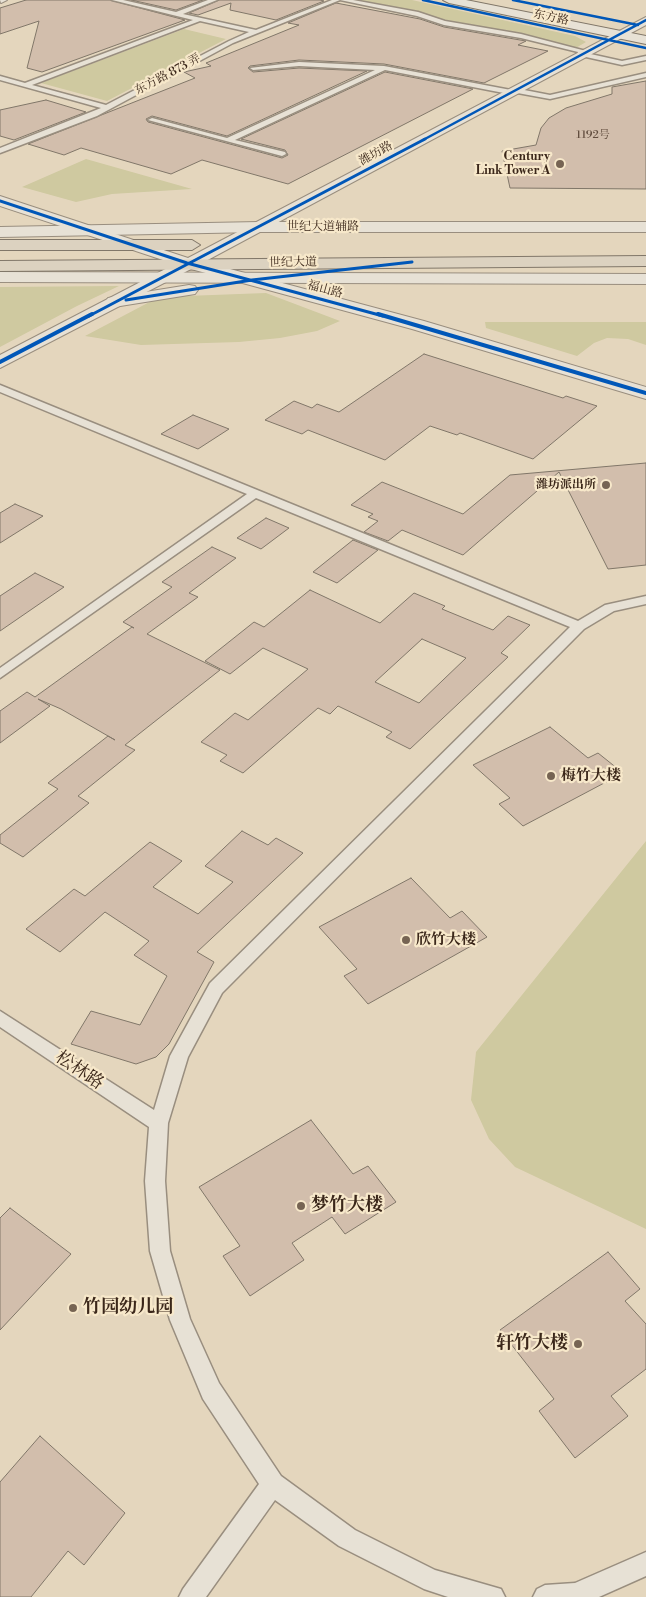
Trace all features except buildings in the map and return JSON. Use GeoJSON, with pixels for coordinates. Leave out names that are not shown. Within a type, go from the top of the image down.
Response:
{"type":"FeatureCollection","features":[{"type":"Feature","properties":{"kind":"main road","name":"世纪大道"},"geometry":{"type":"LineString","coordinates":[[0,245],[262,245]]}},
{"type":"Feature","properties":{"kind":"main road","name":"世纪大道"},"geometry":{"type":"LineString","coordinates":[[0,266],[187,263],[646,261]]}},
{"type":"Feature","properties":{"kind":"street","name":"东方路"},"geometry":{"type":"LineString","coordinates":[[449,0],[623,32],[646,32]]}},
{"type":"Feature","properties":{"kind":"street","name":"东方路"},"geometry":{"type":"LineString","coordinates":[[485,0],[623,32],[646,40]]}},
{"type":"Feature","properties":{"kind":"street","name":"潍坊路"},"geometry":{"type":"LineString","coordinates":[[0,362],[259,227],[581,53],[646,20]]}},
{"type":"Feature","properties":{"kind":"street","name":"福山路"},"geometry":{"type":"LineString","coordinates":[[0,201],[126,245],[418,325],[646,394]]}},
{"type":"Feature","properties":{"kind":"street","name":"世纪大道辅路"},"geometry":{"type":"LineString","coordinates":[[0,232],[259,227],[646,227]]}},
{"type":"Feature","properties":{"kind":"street","name":"潍坊路"},"geometry":{"type":"LineString","coordinates":[[114,302],[255,279],[412,262]]}},
{"type":"Feature","properties":{"kind":"street"},"geometry":{"type":"LineString","coordinates":[[0,277],[162,276],[255,279],[646,279]]}},
{"type":"Feature","properties":{"kind":"street"},"geometry":{"type":"LineString","coordinates":[[306,295],[333,278]]}},
{"type":"Feature","properties":{"kind":"lane"},"geometry":{"type":"LineString","coordinates":[[115,0],[256,32]]}},
{"type":"Feature","properties":{"kind":"lane"},"geometry":{"type":"LineString","coordinates":[[176,14],[214,0]]}},
{"type":"Feature","properties":{"kind":"lane","name":"东方路 873 弄"},"geometry":{"type":"LineString","coordinates":[[0,152],[107,107],[220,48],[337,0]]}},
{"type":"Feature","properties":{"kind":"lane"},"geometry":{"type":"LineString","coordinates":[[343,0],[418,14],[444,23],[521,36],[622,63],[646,58]]}},
{"type":"Feature","properties":{"kind":"lane"},"geometry":{"type":"LineString","coordinates":[[25,85],[200,19]]}},
{"type":"Feature","properties":{"kind":"lane"},"geometry":{"type":"LineString","coordinates":[[253,68],[300,64],[384,68],[550,97],[646,75]]}},
{"type":"Feature","properties":{"kind":"lane"},"geometry":{"type":"LineString","coordinates":[[228,140],[384,68]]}},
{"type":"Feature","properties":{"kind":"lane"},"geometry":{"type":"LineString","coordinates":[[0,78],[107,107]]}},
{"type":"Feature","properties":{"kind":"lane"},"geometry":{"type":"LineString","coordinates":[[152,120],[282,154]]}},
{"type":"Feature","properties":{"kind":"lane"},"geometry":{"type":"LineString","coordinates":[[0,388],[579,626]]}},
{"type":"Feature","properties":{"kind":"lane"},"geometry":{"type":"LineString","coordinates":[[0,674],[255,493]]}},
{"type":"Feature","properties":{"kind":"lane"},"geometry":{"type":"LineString","coordinates":[[493,1597],[432,1581],[355,1542],[273,1484],[211,1391],[180,1320],[160,1251],[155,1181],[159,1123],[179,1056],[216,988],[579,626],[610,608],[646,600]]}},
{"type":"Feature","properties":{"kind":"lane","name":"松林路"},"geometry":{"type":"LineString","coordinates":[[0,1018],[159,1123]]}},
{"type":"Feature","properties":{"kind":"lane"},"geometry":{"type":"LineString","coordinates":[[191,1597],[273,1484]]}},
{"type":"Feature","properties":{"kind":"lane"},"geometry":{"type":"LineString","coordinates":[[544,1597],[576,1595],[646,1564]]}},
{"type":"Feature","properties":{"kind":"shaded area"},"geometry":{"type":"Polygon","coordinates":[[[354,0],[412,0],[575,36],[586,42],[574,49],[551,42],[444,23],[418,14],[354,0]]]}},
{"type":"Feature","properties":{"kind":"shaded area"},"geometry":{"type":"Polygon","coordinates":[[[184,29],[226,39],[107,101],[41,83],[184,29]]]}},
{"type":"Feature","properties":{"kind":"shaded area"},"geometry":{"type":"Polygon","coordinates":[[[86,159],[192,189],[112,194],[76,202],[22,187],[86,159]]]}},
{"type":"Feature","properties":{"kind":"shaded area"},"geometry":{"type":"Polygon","coordinates":[[[119,286],[77,306],[0,347],[0,287],[119,286]]]}},
{"type":"Feature","properties":{"kind":"shaded area"},"geometry":{"type":"Polygon","coordinates":[[[266,293],[340,321],[317,331],[280,338],[239,342],[141,345],[85,336],[159,297],[266,293]]]}},
{"type":"Feature","properties":{"kind":"shaded area"},"geometry":{"type":"Polygon","coordinates":[[[485,322],[646,322],[646,345],[628,339],[607,338],[594,343],[577,356],[486,328],[485,322]]]}},
{"type":"Feature","properties":{"kind":"shaded area"},"geometry":{"type":"Polygon","coordinates":[[[646,841],[646,1229],[515,1167],[489,1139],[471,1100],[476,1052],[646,841]]]}},
{"type":"Feature","properties":{"kind":"cycle path"},"geometry":{"type":"LineString","coordinates":[[423,0],[646,48]]}},
{"type":"Feature","properties":{"kind":"cycle path"},"geometry":{"type":"LineString","coordinates":[[513,0],[638,25]]}},
{"type":"Feature","properties":{"kind":"cycle path"},"geometry":{"type":"LineString","coordinates":[[0,362],[321,195],[646,20]]}},
{"type":"Feature","properties":{"kind":"cycle path"},"geometry":{"type":"LineString","coordinates":[[0,201],[187,263],[418,325],[646,393]]}},
{"type":"Feature","properties":{"kind":"cycle path"},"geometry":{"type":"LineString","coordinates":[[126,300],[252,280],[412,262]]}},
{"type":"Feature","properties":{"kind":"place","name":"Century Link Tower A"},"geometry":{"type":"Point","coordinates":[560,164]}},
{"type":"Feature","properties":{"kind":"place","name":"潍坊派出所"},"geometry":{"type":"Point","coordinates":[606,485]}},
{"type":"Feature","properties":{"kind":"place","name":"梅竹大楼"},"geometry":{"type":"Point","coordinates":[551,776]}},
{"type":"Feature","properties":{"kind":"place","name":"欣竹大楼"},"geometry":{"type":"Point","coordinates":[406,940]}},
{"type":"Feature","properties":{"kind":"place","name":"梦竹大楼"},"geometry":{"type":"Point","coordinates":[301,1206]}},
{"type":"Feature","properties":{"kind":"place","name":"竹园幼儿园"},"geometry":{"type":"Point","coordinates":[73,1308]}},
{"type":"Feature","properties":{"kind":"place","name":"轩竹大楼"},"geometry":{"type":"Point","coordinates":[578,1344]}}]}
